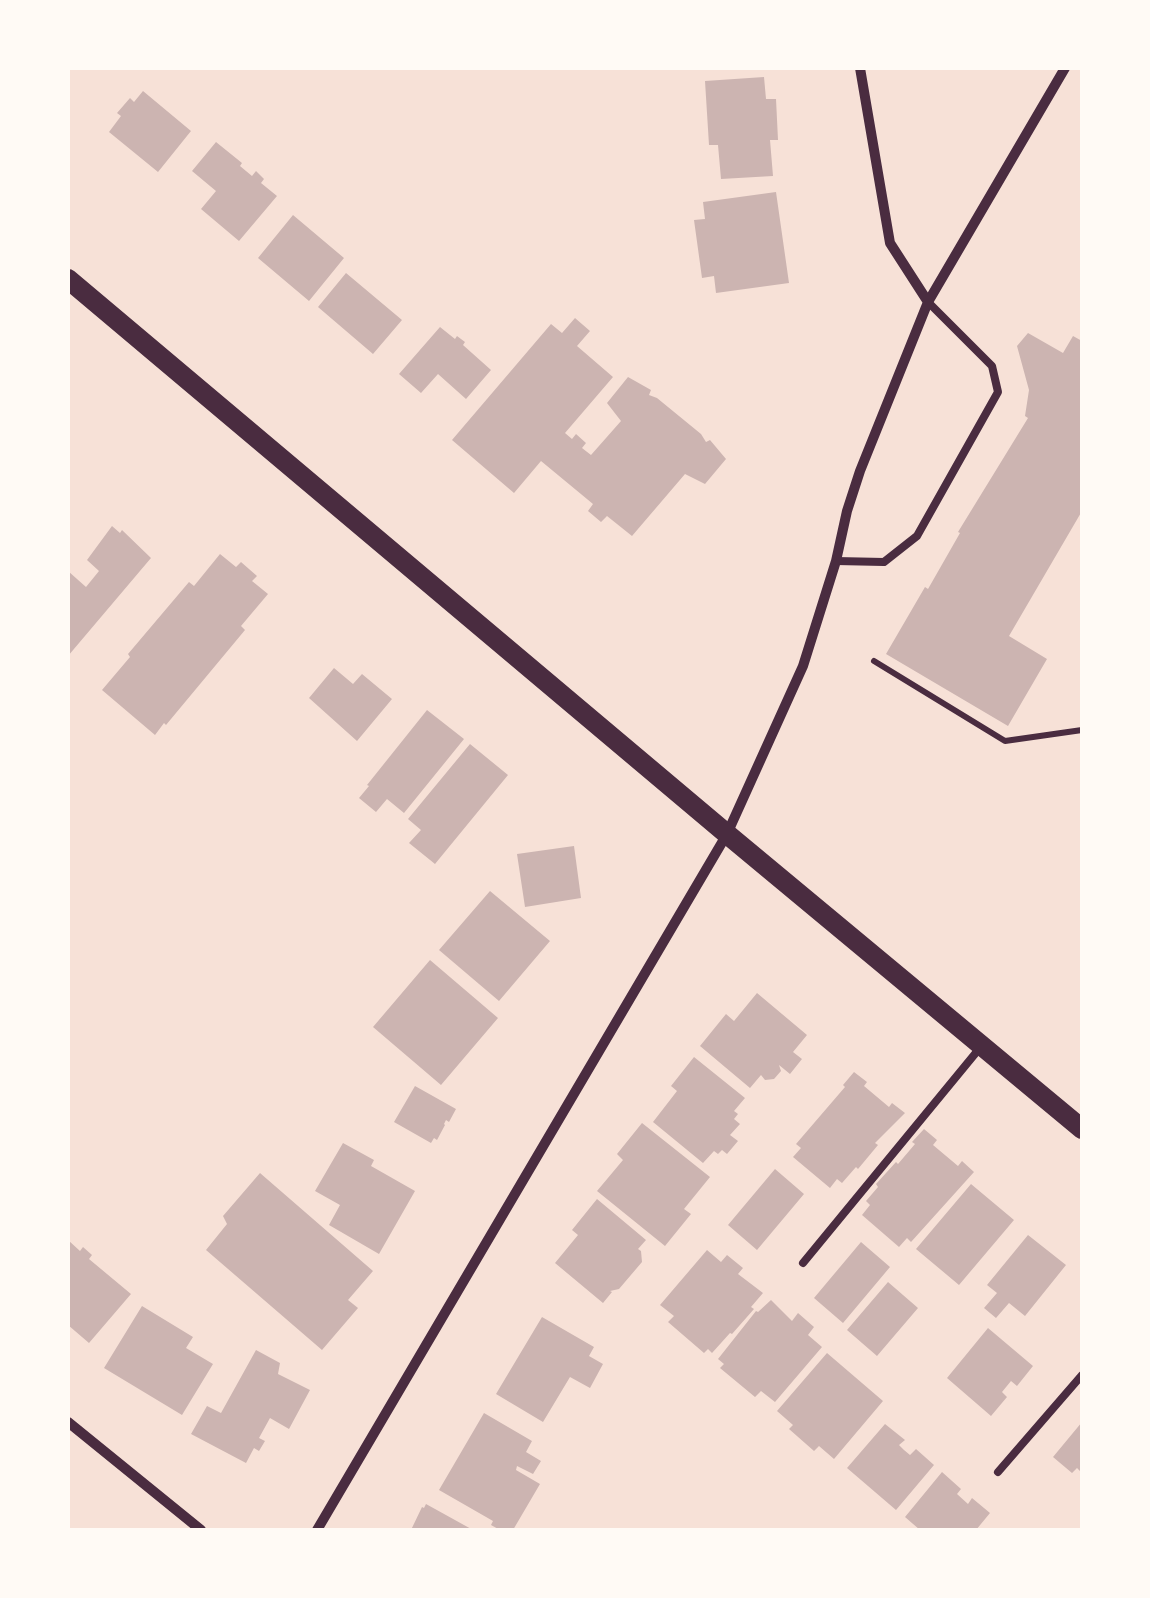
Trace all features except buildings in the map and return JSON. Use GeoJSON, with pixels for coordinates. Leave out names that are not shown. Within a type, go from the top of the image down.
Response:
{"type":"FeatureCollection","features":[{"type":"Feature","properties":{"kind":"main road"},"geometry":{"type":"LineString","coordinates":[[68,279],[1082,1130]]}},
{"type":"Feature","properties":{"kind":"street"},"geometry":{"type":"LineString","coordinates":[[860,68],[890,243],[928,302]]}},
{"type":"Feature","properties":{"kind":"street"},"geometry":{"type":"LineString","coordinates":[[316,1530],[727,834],[803,666],[836,562],[846,511],[928,302],[1065,68]]}},
{"type":"Feature","properties":{"kind":"street"},"geometry":{"type":"LineString","coordinates":[[68,1422],[201,1530]]}},
{"type":"Feature","properties":{"kind":"lane"},"geometry":{"type":"LineString","coordinates":[[836,562],[884,562],[918,536],[998,392],[992,366],[928,302]]}},
{"type":"Feature","properties":{"kind":"lane"},"geometry":{"type":"LineString","coordinates":[[803,1263],[982,1046]]}},
{"type":"Feature","properties":{"kind":"lane"},"geometry":{"type":"LineString","coordinates":[[998,1472],[1082,1375]]}},
{"type":"Feature","properties":{"kind":"path"},"geometry":{"type":"LineString","coordinates":[[874,660],[1005,741],[1082,730]]}}]}
